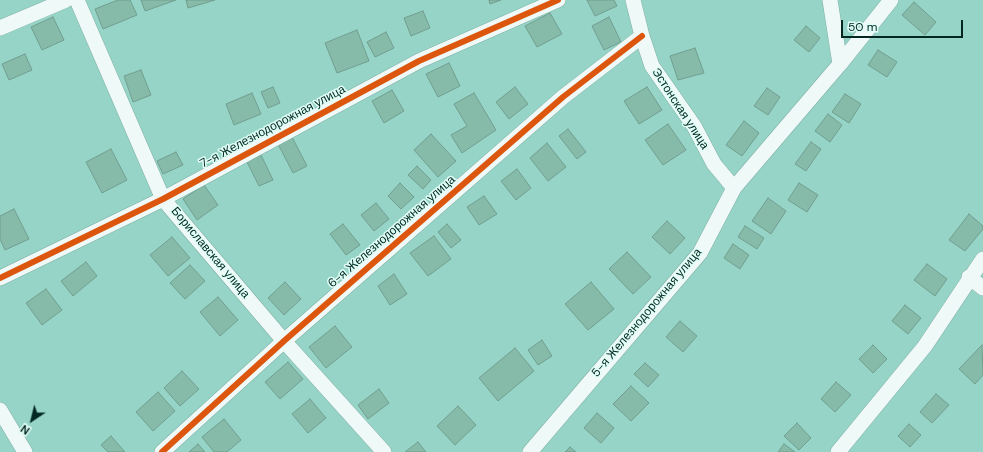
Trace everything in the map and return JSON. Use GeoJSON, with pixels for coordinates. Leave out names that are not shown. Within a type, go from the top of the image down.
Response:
{"type":"FeatureCollection","features":[{"type":"Feature","properties":{"kind":"street"},"geometry":{"type":"LineString","coordinates":[[0,28],[66,0]]}},
{"type":"Feature","properties":{"kind":"street","name":"Бориславская улица"},"geometry":{"type":"LineString","coordinates":[[77,0],[163,199],[284,340],[384,452]]}},
{"type":"Feature","properties":{"kind":"street","name":"7-я Железнодорожная улица"},"geometry":{"type":"LineString","coordinates":[[0,278],[163,199],[419,61],[558,0]]}},
{"type":"Feature","properties":{"kind":"street","name":"Эстонская улица"},"geometry":{"type":"LineString","coordinates":[[633,0],[642,36],[652,66],[694,126],[714,164],[734,188]]}},
{"type":"Feature","properties":{"kind":"street"},"geometry":{"type":"LineString","coordinates":[[830,0],[840,64]]}},
{"type":"Feature","properties":{"kind":"street","name":"5-я Железнодорожная улица"},"geometry":{"type":"LineString","coordinates":[[530,452],[700,253],[734,188],[840,64],[891,0]]}},
{"type":"Feature","properties":{"kind":"street","name":"6-я Железнодорожная улица"},"geometry":{"type":"LineString","coordinates":[[162,452],[284,340],[563,97],[642,36]]}},
{"type":"Feature","properties":{"kind":"street"},"geometry":{"type":"LineString","coordinates":[[838,452],[926,346],[969,277],[983,259]]}},
{"type":"Feature","properties":{"kind":"street"},"geometry":{"type":"LineString","coordinates":[[969,277],[983,288]]}},
{"type":"Feature","properties":{"kind":"street"},"geometry":{"type":"LineString","coordinates":[[0,410],[25,452]]}},
{"type":"Feature","properties":{"kind":"building"},"geometry":{"type":"Polygon","coordinates":[[[118,0],[130,0],[137,15],[103,29],[95,9],[118,0]]]}},
{"type":"Feature","properties":{"kind":"building"},"geometry":{"type":"Polygon","coordinates":[[[141,0],[176,0],[145,11],[141,0]]]}},
{"type":"Feature","properties":{"kind":"building"},"geometry":{"type":"Polygon","coordinates":[[[186,0],[215,0],[188,8],[186,0]]]}},
{"type":"Feature","properties":{"kind":"building"},"geometry":{"type":"Polygon","coordinates":[[[489,0],[501,0],[490,4],[489,0]]]}},
{"type":"Feature","properties":{"kind":"building"},"geometry":{"type":"Polygon","coordinates":[[[587,0],[614,0],[617,6],[595,16],[587,0]]]}},
{"type":"Feature","properties":{"kind":"building"},"geometry":{"type":"Polygon","coordinates":[[[914,2],[936,22],[925,35],[902,15],[914,2]]]}},
{"type":"Feature","properties":{"kind":"building"},"geometry":{"type":"Polygon","coordinates":[[[423,11],[430,28],[411,36],[404,18],[423,11]]]}},
{"type":"Feature","properties":{"kind":"building"},"geometry":{"type":"Polygon","coordinates":[[[550,13],[562,34],[537,47],[525,26],[550,13]]]}},
{"type":"Feature","properties":{"kind":"building"},"geometry":{"type":"Polygon","coordinates":[[[53,17],[64,40],[42,50],[31,27],[53,17]]]}},
{"type":"Feature","properties":{"kind":"building"},"geometry":{"type":"Polygon","coordinates":[[[609,17],[621,42],[604,50],[592,26],[609,17]]]}},
{"type":"Feature","properties":{"kind":"building"},"geometry":{"type":"Polygon","coordinates":[[[806,26],[820,38],[809,52],[794,40],[806,26]]]}},
{"type":"Feature","properties":{"kind":"building"},"geometry":{"type":"Polygon","coordinates":[[[357,30],[369,61],[337,73],[325,43],[357,30]]]}},
{"type":"Feature","properties":{"kind":"building"},"geometry":{"type":"Polygon","coordinates":[[[386,32],[394,48],[375,57],[367,42],[386,32]]]}},
{"type":"Feature","properties":{"kind":"building"},"geometry":{"type":"Polygon","coordinates":[[[695,48],[704,73],[678,80],[670,56],[695,48]]]}},
{"type":"Feature","properties":{"kind":"building"},"geometry":{"type":"Polygon","coordinates":[[[878,50],[897,62],[887,77],[868,65],[878,50]]]}},
{"type":"Feature","properties":{"kind":"building"},"geometry":{"type":"Polygon","coordinates":[[[25,54],[32,70],[9,80],[2,64],[25,54]]]}},
{"type":"Feature","properties":{"kind":"building"},"geometry":{"type":"Polygon","coordinates":[[[449,63],[460,86],[438,97],[426,74],[449,63]]]}},
{"type":"Feature","properties":{"kind":"building"},"geometry":{"type":"Polygon","coordinates":[[[141,70],[151,95],[133,102],[124,76],[141,70]]]}},
{"type":"Feature","properties":{"kind":"building"},"geometry":{"type":"Polygon","coordinates":[[[273,87],[280,103],[268,108],[261,92],[273,87]]]}},
{"type":"Feature","properties":{"kind":"building"},"geometry":{"type":"Polygon","coordinates":[[[515,87],[528,104],[509,119],[496,102],[515,87]]]}},
{"type":"Feature","properties":{"kind":"building"},"geometry":{"type":"Polygon","coordinates":[[[647,87],[662,110],[639,124],[624,101],[647,87]]]}},
{"type":"Feature","properties":{"kind":"building"},"geometry":{"type":"Polygon","coordinates":[[[767,88],[780,97],[768,115],[754,106],[767,88]]]}},
{"type":"Feature","properties":{"kind":"building"},"geometry":{"type":"Polygon","coordinates":[[[392,90],[404,111],[384,123],[372,101],[392,90]]]}},
{"type":"Feature","properties":{"kind":"building"},"geometry":{"type":"Polygon","coordinates":[[[252,93],[261,114],[234,125],[226,104],[252,93]]]}},
{"type":"Feature","properties":{"kind":"building"},"geometry":{"type":"Polygon","coordinates":[[[474,93],[496,130],[462,153],[451,135],[467,126],[454,104],[474,93]]]}},
{"type":"Feature","properties":{"kind":"building"},"geometry":{"type":"Polygon","coordinates":[[[845,94],[861,104],[849,123],[832,112],[845,94]]]}},
{"type":"Feature","properties":{"kind":"building"},"geometry":{"type":"Polygon","coordinates":[[[828,114],[842,125],[830,142],[815,131],[828,114]]]}},
{"type":"Feature","properties":{"kind":"building"},"geometry":{"type":"Polygon","coordinates":[[[744,121],[759,133],[742,156],[726,145],[744,121]]]}},
{"type":"Feature","properties":{"kind":"building"},"geometry":{"type":"Polygon","coordinates":[[[668,124],[686,150],[663,165],[645,140],[668,124]]]}},
{"type":"Feature","properties":{"kind":"building"},"geometry":{"type":"Polygon","coordinates":[[[568,129],[586,152],[577,159],[559,136],[568,129]]]}},
{"type":"Feature","properties":{"kind":"building"},"geometry":{"type":"Polygon","coordinates":[[[431,134],[456,161],[438,177],[414,150],[431,134]]]}},
{"type":"Feature","properties":{"kind":"building"},"geometry":{"type":"Polygon","coordinates":[[[292,137],[307,166],[293,173],[278,144],[292,137]]]}},
{"type":"Feature","properties":{"kind":"building"},"geometry":{"type":"Polygon","coordinates":[[[811,142],[821,149],[806,171],[795,164],[811,142]]]}},
{"type":"Feature","properties":{"kind":"building"},"geometry":{"type":"Polygon","coordinates":[[[547,143],[566,167],[548,181],[530,158],[547,143]]]}},
{"type":"Feature","properties":{"kind":"building"},"geometry":{"type":"Polygon","coordinates":[[[111,149],[127,180],[102,193],[86,162],[111,149]]]}},
{"type":"Feature","properties":{"kind":"building"},"geometry":{"type":"Polygon","coordinates":[[[176,152],[183,165],[163,174],[157,161],[176,152]]]}},
{"type":"Feature","properties":{"kind":"building"},"geometry":{"type":"Polygon","coordinates":[[[261,155],[273,180],[259,186],[247,162],[261,155]]]}},
{"type":"Feature","properties":{"kind":"building"},"geometry":{"type":"Polygon","coordinates":[[[417,166],[431,180],[423,189],[408,175],[417,166]]]}},
{"type":"Feature","properties":{"kind":"building"},"geometry":{"type":"Polygon","coordinates":[[[517,169],[531,188],[516,200],[501,181],[517,169]]]}},
{"type":"Feature","properties":{"kind":"building"},"geometry":{"type":"Polygon","coordinates":[[[400,183],[414,197],[401,209],[388,196],[400,183]]]}},
{"type":"Feature","properties":{"kind":"building"},"geometry":{"type":"Polygon","coordinates":[[[799,183],[818,195],[807,212],[788,200],[799,183]]]}},
{"type":"Feature","properties":{"kind":"building"},"geometry":{"type":"Polygon","coordinates":[[[204,185],[218,205],[197,220],[183,199],[204,185]]]}},
{"type":"Feature","properties":{"kind":"building"},"geometry":{"type":"Polygon","coordinates":[[[484,196],[497,214],[479,225],[467,207],[484,196]]]}},
{"type":"Feature","properties":{"kind":"building"},"geometry":{"type":"Polygon","coordinates":[[[768,198],[786,211],[771,234],[752,221],[768,198]]]}},
{"type":"Feature","properties":{"kind":"building"},"geometry":{"type":"Polygon","coordinates":[[[376,203],[389,219],[374,231],[361,215],[376,203]]]}},
{"type":"Feature","properties":{"kind":"building"},"geometry":{"type":"Polygon","coordinates":[[[14,209],[29,239],[5,250],[0,239],[0,216],[14,209]]]}},
{"type":"Feature","properties":{"kind":"building"},"geometry":{"type":"Polygon","coordinates":[[[969,214],[983,226],[983,229],[965,251],[949,240],[969,214]]]}},
{"type":"Feature","properties":{"kind":"building"},"geometry":{"type":"Polygon","coordinates":[[[667,221],[685,238],[670,254],[652,237],[667,221]]]}},
{"type":"Feature","properties":{"kind":"building"},"geometry":{"type":"Polygon","coordinates":[[[343,224],[360,245],[346,255],[330,234],[343,224]]]}},
{"type":"Feature","properties":{"kind":"building"},"geometry":{"type":"Polygon","coordinates":[[[447,224],[461,240],[451,248],[438,232],[447,224]]]}},
{"type":"Feature","properties":{"kind":"building"},"geometry":{"type":"Polygon","coordinates":[[[745,226],[764,238],[757,249],[738,237],[745,226]]]}},
{"type":"Feature","properties":{"kind":"building"},"geometry":{"type":"Polygon","coordinates":[[[434,236],[451,259],[428,276],[410,253],[434,236]]]}},
{"type":"Feature","properties":{"kind":"building"},"geometry":{"type":"Polygon","coordinates":[[[172,237],[190,258],[168,276],[150,255],[172,237]]]}},
{"type":"Feature","properties":{"kind":"building"},"geometry":{"type":"Polygon","coordinates":[[[733,244],[749,255],[740,269],[724,258],[733,244]]]}},
{"type":"Feature","properties":{"kind":"building"},"geometry":{"type":"Polygon","coordinates":[[[627,252],[651,277],[633,294],[609,269],[627,252]]]}},
{"type":"Feature","properties":{"kind":"building"},"geometry":{"type":"Polygon","coordinates":[[[86,262],[97,276],[73,296],[61,281],[86,262]]]}},
{"type":"Feature","properties":{"kind":"building"},"geometry":{"type":"Polygon","coordinates":[[[927,264],[947,279],[935,296],[914,280],[927,264]]]}},
{"type":"Feature","properties":{"kind":"building"},"geometry":{"type":"Polygon","coordinates":[[[190,265],[205,281],[185,299],[170,283],[190,265]]]}},
{"type":"Feature","properties":{"kind":"building"},"geometry":{"type":"Polygon","coordinates":[[[394,274],[407,294],[390,305],[378,286],[394,274]]]}},
{"type":"Feature","properties":{"kind":"building"},"geometry":{"type":"Polygon","coordinates":[[[285,282],[301,299],[284,315],[268,298],[285,282]]]}},
{"type":"Feature","properties":{"kind":"building"},"geometry":{"type":"Polygon","coordinates":[[[591,282],[614,309],[588,330],[565,304],[591,282]]]}},
{"type":"Feature","properties":{"kind":"building"},"geometry":{"type":"Polygon","coordinates":[[[46,289],[62,310],[42,325],[26,303],[46,289]]]}},
{"type":"Feature","properties":{"kind":"building"},"geometry":{"type":"Polygon","coordinates":[[[218,297],[238,320],[220,336],[200,312],[218,297]]]}},
{"type":"Feature","properties":{"kind":"building"},"geometry":{"type":"Polygon","coordinates":[[[905,305],[921,318],[908,334],[892,321],[905,305]]]}},
{"type":"Feature","properties":{"kind":"building"},"geometry":{"type":"Polygon","coordinates":[[[680,321],[697,336],[683,352],[666,337],[680,321]]]}},
{"type":"Feature","properties":{"kind":"building"},"geometry":{"type":"Polygon","coordinates":[[[335,326],[352,347],[326,368],[309,347],[335,326]]]}},
{"type":"Feature","properties":{"kind":"building"},"geometry":{"type":"Polygon","coordinates":[[[542,340],[552,356],[538,365],[528,350],[542,340]]]}},
{"type":"Feature","properties":{"kind":"building"},"geometry":{"type":"Polygon","coordinates":[[[873,345],[887,359],[873,373],[859,359],[873,345]]]}},
{"type":"Feature","properties":{"kind":"building"},"geometry":{"type":"Polygon","coordinates":[[[982,345],[983,375],[975,384],[959,369],[982,345]]]}},
{"type":"Feature","properties":{"kind":"building"},"geometry":{"type":"Polygon","coordinates":[[[515,348],[534,371],[498,401],[479,378],[515,348]]]}},
{"type":"Feature","properties":{"kind":"building"},"geometry":{"type":"Polygon","coordinates":[[[288,362],[303,379],[280,399],[265,382],[288,362]]]}},
{"type":"Feature","properties":{"kind":"building"},"geometry":{"type":"Polygon","coordinates":[[[645,363],[659,375],[648,387],[634,374],[645,363]]]}},
{"type":"Feature","properties":{"kind":"building"},"geometry":{"type":"Polygon","coordinates":[[[182,371],[199,389],[180,406],[164,388],[182,371]]]}},
{"type":"Feature","properties":{"kind":"building"},"geometry":{"type":"Polygon","coordinates":[[[836,382],[851,395],[835,412],[821,399],[836,382]]]}},
{"type":"Feature","properties":{"kind":"building"},"geometry":{"type":"Polygon","coordinates":[[[631,386],[649,403],[631,421],[613,404],[631,386]]]}},
{"type":"Feature","properties":{"kind":"building"},"geometry":{"type":"Polygon","coordinates":[[[379,389],[389,403],[368,419],[358,405],[379,389]]]}},
{"type":"Feature","properties":{"kind":"building"},"geometry":{"type":"Polygon","coordinates":[[[158,392],[175,411],[153,431],[136,412],[158,392]]]}},
{"type":"Feature","properties":{"kind":"building"},"geometry":{"type":"Polygon","coordinates":[[[936,394],[949,405],[932,423],[920,412],[936,394]]]}},
{"type":"Feature","properties":{"kind":"building"},"geometry":{"type":"Polygon","coordinates":[[[310,399],[326,418],[308,433],[292,414],[310,399]]]}},
{"type":"Feature","properties":{"kind":"building"},"geometry":{"type":"Polygon","coordinates":[[[458,406],[476,425],[455,445],[437,426],[458,406]]]}},
{"type":"Feature","properties":{"kind":"building"},"geometry":{"type":"Polygon","coordinates":[[[597,413],[614,428],[601,443],[584,428],[597,413]]]}},
{"type":"Feature","properties":{"kind":"building"},"geometry":{"type":"Polygon","coordinates":[[[224,419],[241,440],[227,452],[214,452],[202,437],[224,419]]]}},
{"type":"Feature","properties":{"kind":"building"},"geometry":{"type":"Polygon","coordinates":[[[797,423],[811,438],[799,450],[784,436],[797,423]]]}},
{"type":"Feature","properties":{"kind":"building"},"geometry":{"type":"Polygon","coordinates":[[[909,424],[921,435],[910,447],[898,436],[909,424]]]}},
{"type":"Feature","properties":{"kind":"building"},"geometry":{"type":"Polygon","coordinates":[[[111,436],[125,452],[108,452],[101,445],[111,436]]]}},
{"type":"Feature","properties":{"kind":"building"},"geometry":{"type":"Polygon","coordinates":[[[418,442],[426,452],[405,452],[418,442]]]}},
{"type":"Feature","properties":{"kind":"building"},"geometry":{"type":"Polygon","coordinates":[[[198,444],[205,452],[189,452],[198,444]]]}},
{"type":"Feature","properties":{"kind":"building"},"geometry":{"type":"Polygon","coordinates":[[[784,444],[795,452],[778,452],[784,444]]]}},
{"type":"Feature","properties":{"kind":"building"},"geometry":{"type":"Polygon","coordinates":[[[570,447],[576,452],[565,452],[570,447]]]}},
{"type":"Feature","properties":{"kind":"cycle path"},"geometry":{"type":"LineString","coordinates":[[0,278],[163,199],[419,61],[558,0]]}},
{"type":"Feature","properties":{"kind":"cycle path"},"geometry":{"type":"LineString","coordinates":[[162,452],[284,341],[563,97],[642,36]]}}]}
